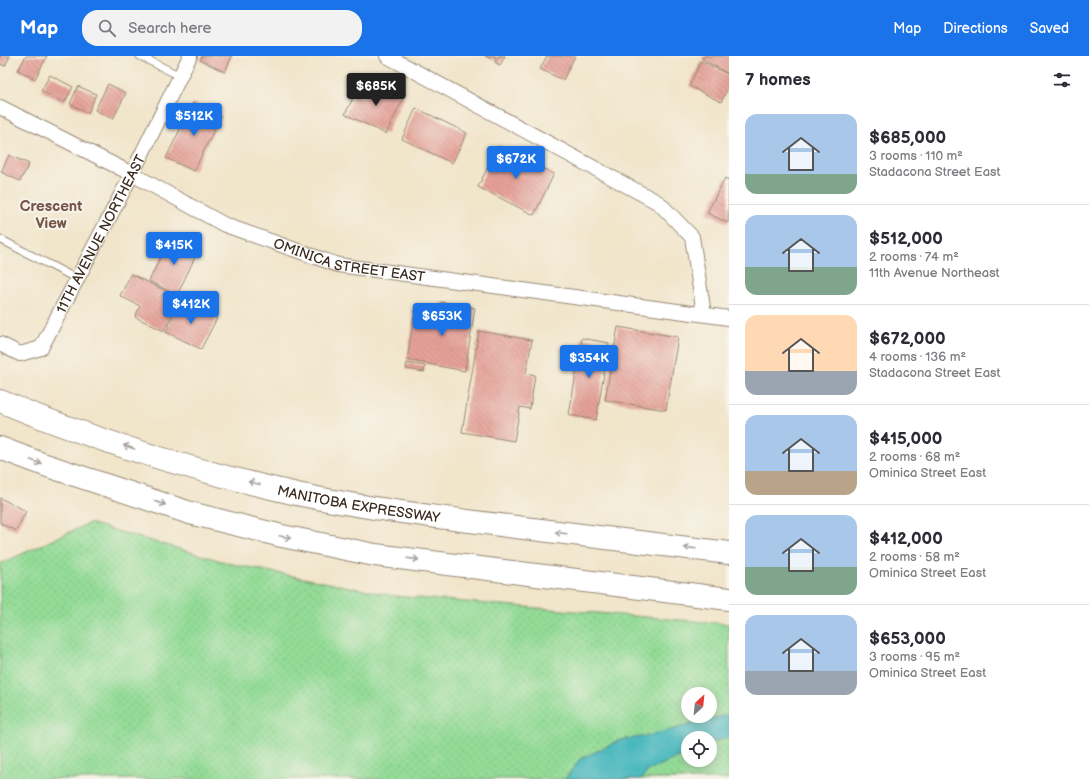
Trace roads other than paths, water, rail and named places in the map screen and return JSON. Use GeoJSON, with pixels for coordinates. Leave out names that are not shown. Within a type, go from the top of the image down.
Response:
{"type":"FeatureCollection","features":[{"type":"Feature","properties":{"kind":"main road","name":"MANITOBA EXPRESSWAY"},"geometry":{"type":"LineString","coordinates":[[0,401],[30,413],[138,450],[220,474],[297,494],[452,519],[729,553]]}},
{"type":"Feature","properties":{"kind":"main road"},"geometry":{"type":"LineString","coordinates":[[0,448],[45,465],[190,513],[282,536],[375,554],[729,599]]}},
{"type":"Feature","properties":{"kind":"street","name":"11TH AVENUE NORTHEAST"},"geometry":{"type":"LineString","coordinates":[[0,344],[20,354],[41,348],[132,174],[190,56]]}},
{"type":"Feature","properties":{"kind":"street"},"geometry":{"type":"LineString","coordinates":[[387,56],[659,203],[692,237],[704,314]]}},
{"type":"Feature","properties":{"kind":"street","name":"OMINICA STREET EAST"},"geometry":{"type":"LineString","coordinates":[[0,107],[132,174],[225,225],[338,265],[729,318]]}},
{"type":"Feature","properties":{"kind":"lane"},"geometry":{"type":"LineString","coordinates":[[140,56],[180,76]]}},
{"type":"Feature","properties":{"kind":"lane"},"geometry":{"type":"LineString","coordinates":[[0,239],[77,279]]}},
{"type":"Feature","properties":{"kind":"water"},"geometry":{"type":"Polygon","coordinates":[[[729,714],[729,737],[717,741],[717,731],[681,731],[681,756],[649,770],[641,779],[565,779],[580,759],[620,740],[648,736],[696,723],[717,723],[717,717],[729,714]]]}},
{"type":"Feature","properties":{"kind":"district","name":"Crescent View"},"geometry":{"type":"Point","coordinates":[51,214]}}]}
